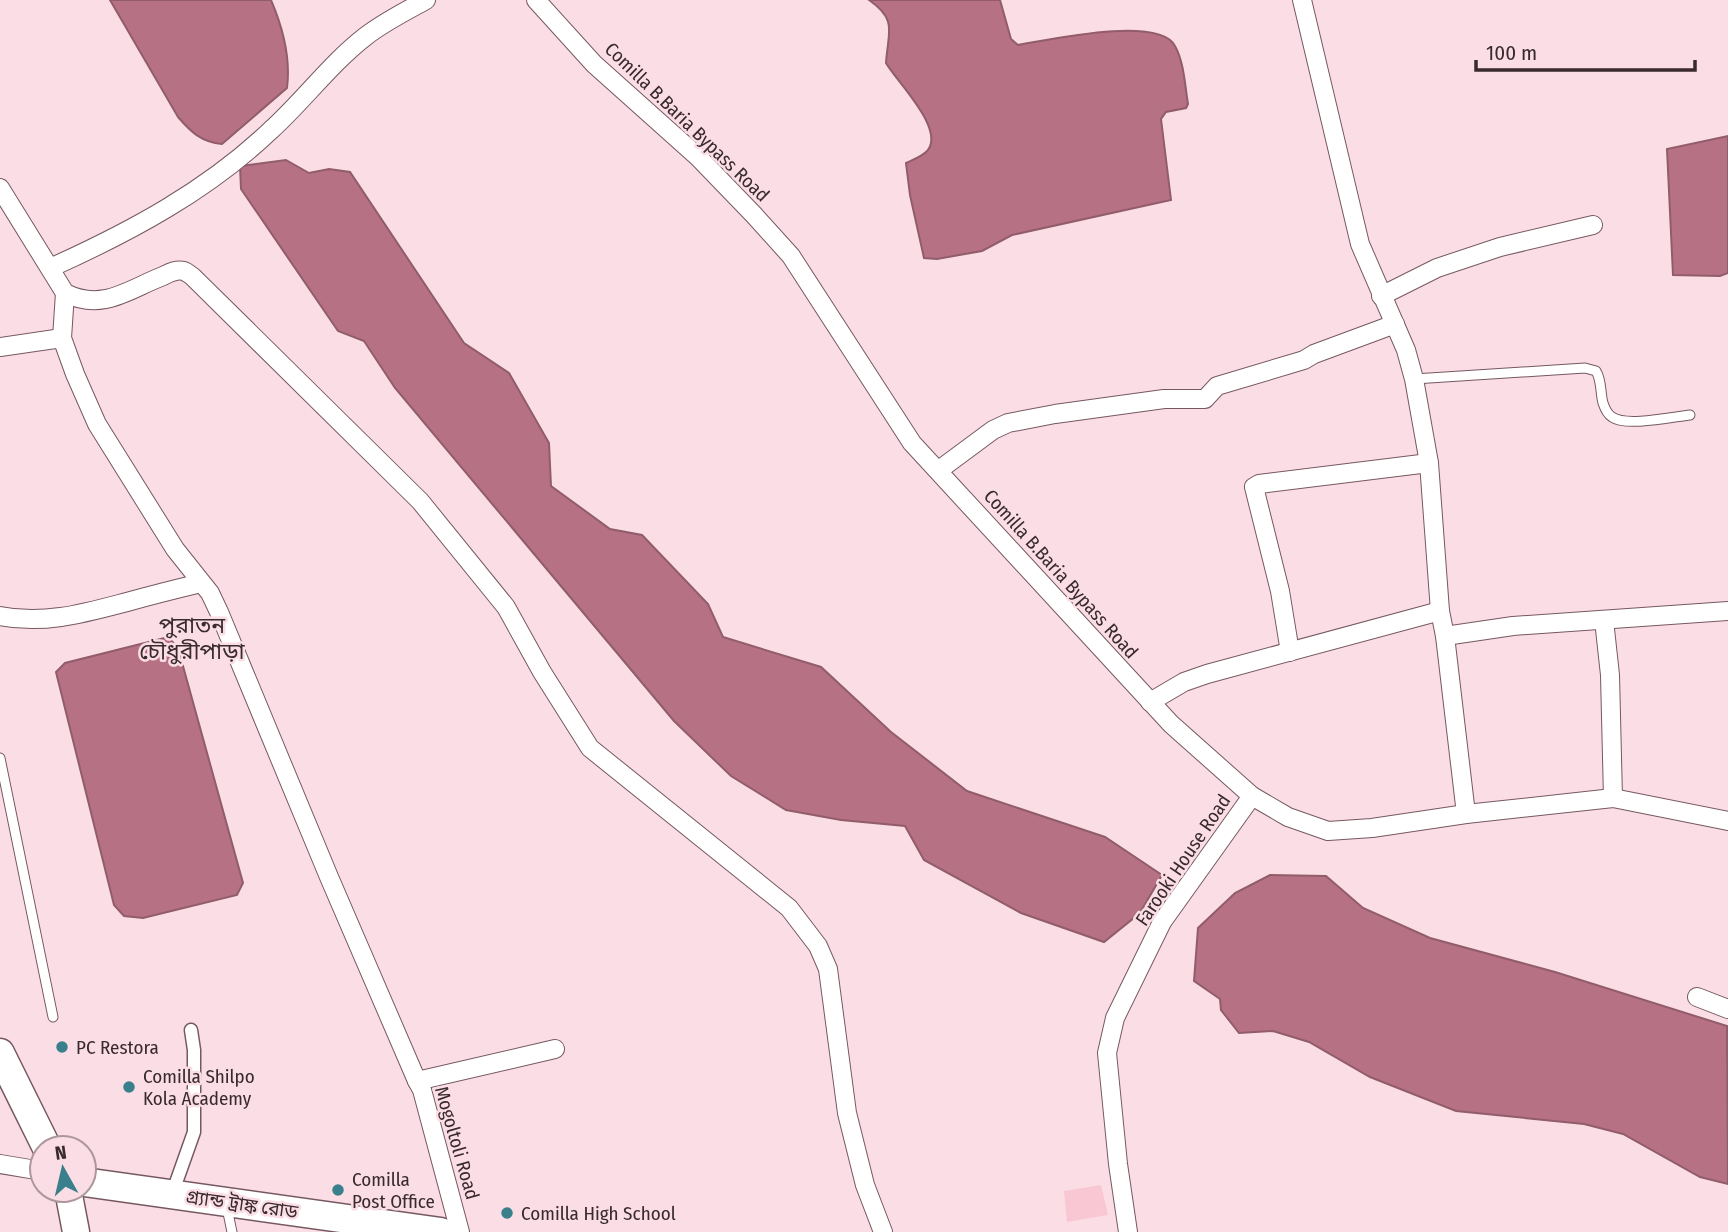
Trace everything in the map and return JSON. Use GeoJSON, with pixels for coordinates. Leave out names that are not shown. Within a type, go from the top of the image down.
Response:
{"type":"FeatureCollection","features":[{"type":"Feature","properties":{"kind":"highway"},"geometry":{"type":"LineString","coordinates":[[0,1053],[40,1134]]}},
{"type":"Feature","properties":{"kind":"highway","name":"গ্র্যান্ড ট্রাঙ্ক রোড"},"geometry":{"type":"LineString","coordinates":[[98,1184],[441,1232]]}},
{"type":"Feature","properties":{"kind":"main road"},"geometry":{"type":"LineString","coordinates":[[71,1204],[76,1232]]}},
{"type":"Feature","properties":{"kind":"street"},"geometry":{"type":"LineString","coordinates":[[50,268],[165,211],[228,167],[271,131],[366,36],[426,0]]}},
{"type":"Feature","properties":{"kind":"street","name":"Comilla B.Baria Bypass Road"},"geometry":{"type":"LineString","coordinates":[[536,0],[594,64],[698,158],[791,256],[912,443],[1171,724],[1252,796],[1288,817],[1328,831],[1614,798],[1685,810],[1728,821]]}},
{"type":"Feature","properties":{"kind":"street"},"geometry":{"type":"LineString","coordinates":[[1302,0],[1360,244],[1395,324],[1414,379],[1429,463],[1440,611],[1466,814]]}},
{"type":"Feature","properties":{"kind":"street"},"geometry":{"type":"LineString","coordinates":[[0,188],[65,293],[78,300],[94,301],[128,293],[174,271],[184,271],[193,277],[420,501],[506,607],[590,748],[789,908],[818,946],[828,969],[847,1113],[865,1185],[883,1232]]}},
{"type":"Feature","properties":{"kind":"street"},"geometry":{"type":"LineString","coordinates":[[1381,296],[1437,268],[1500,247],[1593,225]]}},
{"type":"Feature","properties":{"kind":"street"},"geometry":{"type":"LineString","coordinates":[[65,293],[62,338],[97,424],[175,549],[210,593],[417,1081]]}},
{"type":"Feature","properties":{"kind":"street"},"geometry":{"type":"LineString","coordinates":[[939,470],[993,430],[1008,423],[1164,399],[1205,399],[1217,386],[1304,360],[1395,324]]}},
{"type":"Feature","properties":{"kind":"street"},"geometry":{"type":"LineString","coordinates":[[0,347],[62,338]]}},
{"type":"Feature","properties":{"kind":"street"},"geometry":{"type":"LineString","coordinates":[[1290,652],[1280,591],[1254,487],[1259,484],[1429,463]]}},
{"type":"Feature","properties":{"kind":"street"},"geometry":{"type":"LineString","coordinates":[[0,616],[32,620],[51,619],[87,613],[201,583]]}},
{"type":"Feature","properties":{"kind":"street"},"geometry":{"type":"LineString","coordinates":[[1150,702],[1184,682],[1440,611]]}},
{"type":"Feature","properties":{"kind":"street"},"geometry":{"type":"LineString","coordinates":[[1445,636],[1513,626],[1728,611]]}},
{"type":"Feature","properties":{"kind":"street"},"geometry":{"type":"LineString","coordinates":[[1604,620],[1610,675],[1614,798]]}},
{"type":"Feature","properties":{"kind":"street","name":"Farooki House Road"},"geometry":{"type":"LineString","coordinates":[[1128,1232],[1107,1053],[1115,1018],[1162,922],[1252,796]]}},
{"type":"Feature","properties":{"kind":"street"},"geometry":{"type":"LineString","coordinates":[[1697,998],[1728,1009]]}},
{"type":"Feature","properties":{"kind":"street"},"geometry":{"type":"LineString","coordinates":[[172,1195],[194,1132],[194,1050],[191,1030]]}},
{"type":"Feature","properties":{"kind":"street","name":"Mogoltoli Road"},"geometry":{"type":"LineString","coordinates":[[460,1232],[422,1090],[417,1081],[555,1049]]}},
{"type":"Feature","properties":{"kind":"street"},"geometry":{"type":"LineString","coordinates":[[0,1164],[28,1169]]}},
{"type":"Feature","properties":{"kind":"lane"},"geometry":{"type":"LineString","coordinates":[[1414,379],[1585,368],[1596,371],[1600,377],[1603,403],[1608,415],[1614,419],[1626,422],[1690,415]]}},
{"type":"Feature","properties":{"kind":"lane"},"geometry":{"type":"LineString","coordinates":[[0,758],[53,1017]]}},
{"type":"Feature","properties":{"kind":"lane"},"geometry":{"type":"LineString","coordinates":[[226,1202],[232,1232]]}},
{"type":"Feature","properties":{"kind":"shaded area"},"geometry":{"type":"Polygon","coordinates":[[[110,0],[271,0],[285,43],[287,88],[222,144],[202,139],[178,117],[110,0]]]}},
{"type":"Feature","properties":{"kind":"shaded area"},"geometry":{"type":"Polygon","coordinates":[[[869,0],[1000,0],[1011,39],[1018,45],[1102,32],[1148,32],[1165,37],[1175,46],[1180,59],[1188,104],[1186,108],[1166,112],[1161,119],[1171,200],[1012,235],[982,251],[937,259],[924,258],[906,163],[926,152],[931,143],[930,132],[918,106],[886,63],[888,21],[869,0]]]}},
{"type":"Feature","properties":{"kind":"shaded area"},"geometry":{"type":"Polygon","coordinates":[[[1728,136],[1728,273],[1720,276],[1673,275],[1667,149],[1728,136]]]}},
{"type":"Feature","properties":{"kind":"shaded area"},"geometry":{"type":"Polygon","coordinates":[[[286,160],[309,173],[329,169],[350,172],[464,343],[509,373],[549,443],[551,486],[610,529],[642,535],[708,604],[723,637],[821,667],[891,732],[967,791],[1105,837],[1162,875],[1140,913],[1104,942],[1021,913],[924,860],[905,826],[841,820],[786,810],[731,776],[674,721],[395,388],[364,341],[338,331],[241,189],[240,166],[286,160]]]}},
{"type":"Feature","properties":{"kind":"shaded area"},"geometry":{"type":"Polygon","coordinates":[[[168,637],[178,648],[243,883],[237,895],[143,918],[124,916],[114,905],[56,672],[65,663],[168,637]]]}},
{"type":"Feature","properties":{"kind":"shaded area"},"geometry":{"type":"Polygon","coordinates":[[[1270,875],[1326,876],[1363,908],[1430,938],[1555,972],[1727,1026],[1728,1184],[1700,1177],[1623,1134],[1584,1124],[1456,1111],[1370,1077],[1309,1042],[1273,1031],[1239,1033],[1221,1010],[1220,999],[1194,981],[1198,928],[1235,893],[1270,875]]]}},
{"type":"Feature","properties":{"kind":"shaded area"},"geometry":{"type":"Polygon","coordinates":[[[1101,1185],[1108,1215],[1067,1222],[1064,1191],[1101,1185]]]}},
{"type":"Feature","properties":{"kind":"place","name":"PC Restora"},"geometry":{"type":"Point","coordinates":[62,1047]}},
{"type":"Feature","properties":{"kind":"place","name":"Comilla Shilpo Kola Academy"},"geometry":{"type":"Point","coordinates":[129,1087]}},
{"type":"Feature","properties":{"kind":"place","name":"Comilla Post Office"},"geometry":{"type":"Point","coordinates":[338,1190]}},
{"type":"Feature","properties":{"kind":"place","name":"Comilla High School"},"geometry":{"type":"Point","coordinates":[507,1213]}},
{"type":"Feature","properties":{"kind":"district","name":"পুরাতন চৌধুরীপাড়া"},"geometry":{"type":"Point","coordinates":[192,638]}}]}
